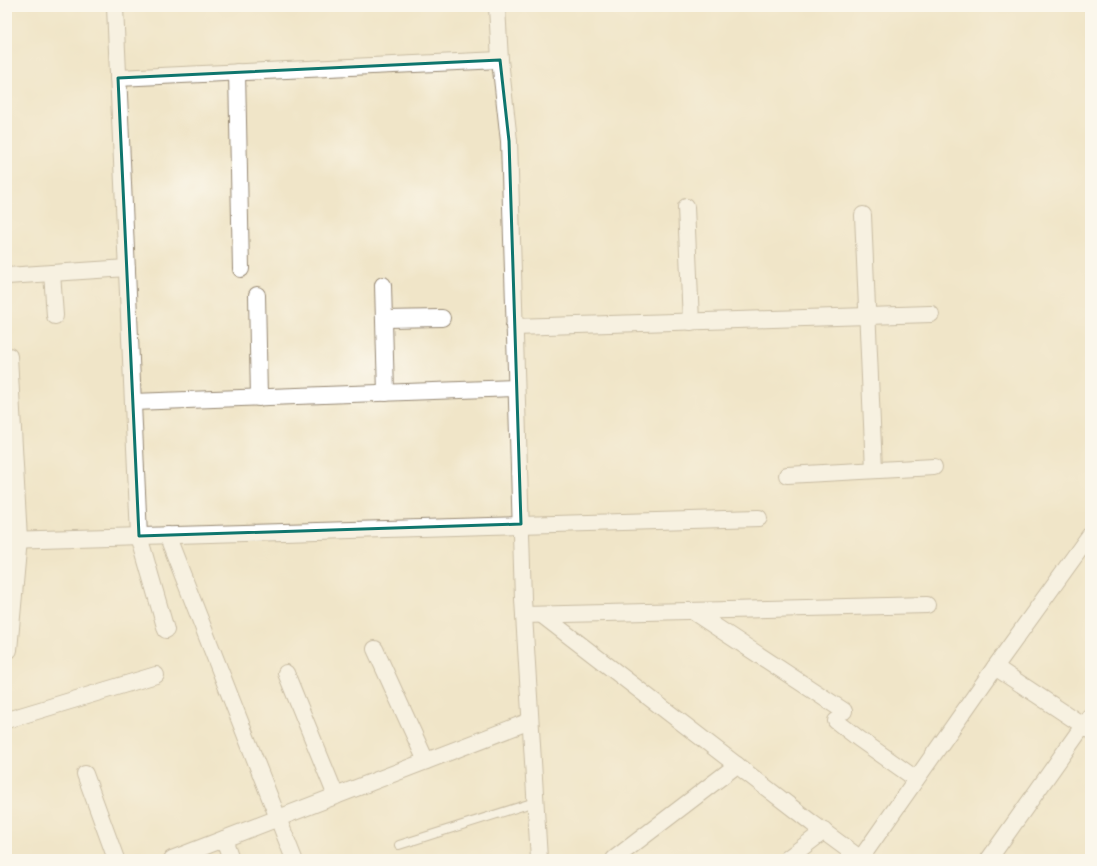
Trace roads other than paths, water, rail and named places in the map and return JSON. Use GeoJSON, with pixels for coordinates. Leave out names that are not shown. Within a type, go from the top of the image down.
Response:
{"type":"FeatureCollection","features":[{"type":"Feature","properties":{"kind":"street"},"geometry":{"type":"LineString","coordinates":[[115,7],[139,536],[166,630]]}},
{"type":"Feature","properties":{"kind":"street"},"geometry":{"type":"LineString","coordinates":[[497,7],[500,60],[509,141],[524,615],[539,859]]}},
{"type":"Feature","properties":{"kind":"street"},"geometry":{"type":"LineString","coordinates":[[118,78],[500,60]]}},
{"type":"Feature","properties":{"kind":"street"},"geometry":{"type":"LineString","coordinates":[[237,72],[241,269]]}},
{"type":"Feature","properties":{"kind":"street"},"geometry":{"type":"LineString","coordinates":[[686,207],[691,322]]}},
{"type":"Feature","properties":{"kind":"street"},"geometry":{"type":"LineString","coordinates":[[864,215],[874,470]]}},
{"type":"Feature","properties":{"kind":"street"},"geometry":{"type":"LineString","coordinates":[[7,276],[126,268]]}},
{"type":"Feature","properties":{"kind":"street"},"geometry":{"type":"LineString","coordinates":[[52,273],[55,316]]}},
{"type":"Feature","properties":{"kind":"street"},"geometry":{"type":"LineString","coordinates":[[383,285],[386,393]]}},
{"type":"Feature","properties":{"kind":"street"},"geometry":{"type":"LineString","coordinates":[[257,295],[259,398]]}},
{"type":"Feature","properties":{"kind":"street"},"geometry":{"type":"LineString","coordinates":[[514,327],[931,314]]}},
{"type":"Feature","properties":{"kind":"street"},"geometry":{"type":"LineString","coordinates":[[384,319],[442,318]]}},
{"type":"Feature","properties":{"kind":"street"},"geometry":{"type":"LineString","coordinates":[[9,356],[13,539],[10,650]]}},
{"type":"Feature","properties":{"kind":"street"},"geometry":{"type":"LineString","coordinates":[[133,402],[516,388]]}},
{"type":"Feature","properties":{"kind":"street"},"geometry":{"type":"LineString","coordinates":[[787,475],[934,467]]}},
{"type":"Feature","properties":{"kind":"street"},"geometry":{"type":"LineString","coordinates":[[13,539],[759,518]]}},
{"type":"Feature","properties":{"kind":"street"},"geometry":{"type":"LineString","coordinates":[[167,535],[294,859]]}},
{"type":"Feature","properties":{"kind":"street"},"geometry":{"type":"LineString","coordinates":[[542,614],[861,859],[995,667],[1090,535]]}},
{"type":"Feature","properties":{"kind":"street"},"geometry":{"type":"LineString","coordinates":[[524,615],[927,605]]}},
{"type":"Feature","properties":{"kind":"street"},"geometry":{"type":"LineString","coordinates":[[692,611],[840,716],[858,738],[916,779]]}},
{"type":"Feature","properties":{"kind":"street"},"geometry":{"type":"LineString","coordinates":[[375,649],[426,761]]}},
{"type":"Feature","properties":{"kind":"street"},"geometry":{"type":"LineString","coordinates":[[989,859],[1088,724],[995,667]]}},
{"type":"Feature","properties":{"kind":"street"},"geometry":{"type":"LineString","coordinates":[[286,673],[336,796]]}},
{"type":"Feature","properties":{"kind":"street"},"geometry":{"type":"LineString","coordinates":[[7,720],[156,674]]}},
{"type":"Feature","properties":{"kind":"street"},"geometry":{"type":"LineString","coordinates":[[172,859],[530,721]]}},
{"type":"Feature","properties":{"kind":"street"},"geometry":{"type":"LineString","coordinates":[[614,859],[737,765]]}},
{"type":"Feature","properties":{"kind":"street"},"geometry":{"type":"LineString","coordinates":[[85,774],[116,859]]}},
{"type":"Feature","properties":{"kind":"street"},"geometry":{"type":"LineString","coordinates":[[787,859],[824,831]]}},
{"type":"Feature","properties":{"kind":"street"},"geometry":{"type":"LineString","coordinates":[[224,839],[231,859]]}},
{"type":"Feature","properties":{"kind":"lane"},"geometry":{"type":"LineString","coordinates":[[399,845],[535,802]]}}]}
